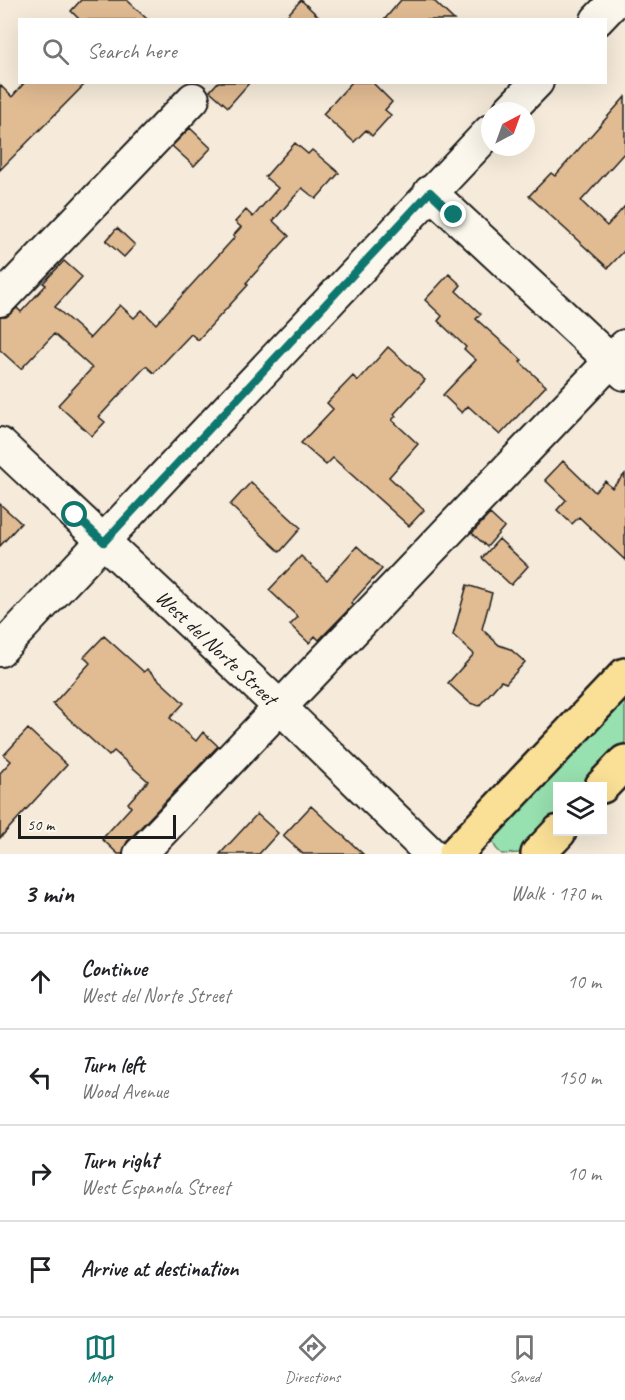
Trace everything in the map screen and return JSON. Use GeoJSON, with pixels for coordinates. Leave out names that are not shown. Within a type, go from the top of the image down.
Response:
{"type":"FeatureCollection","features":[{"type":"Feature","properties":{"kind":"main road"},"geometry":{"type":"LineString","coordinates":[[455,854],[625,675]]}},
{"type":"Feature","properties":{"kind":"main road"},"geometry":{"type":"LineString","coordinates":[[606,782],[625,762]]}},
{"type":"Feature","properties":{"kind":"main road"},"geometry":{"type":"LineString","coordinates":[[538,854],[554,836]]}},
{"type":"Feature","properties":{"kind":"street"},"geometry":{"type":"LineString","coordinates":[[599,18],[616,0]]}},
{"type":"Feature","properties":{"kind":"street"},"geometry":{"type":"LineString","coordinates":[[518,102],[535,84]]}},
{"type":"Feature","properties":{"kind":"street"},"geometry":{"type":"LineString","coordinates":[[0,300],[193,99]]}},
{"type":"Feature","properties":{"kind":"street"},"geometry":{"type":"LineString","coordinates":[[0,650],[481,140]]}},
{"type":"Feature","properties":{"kind":"street"},"geometry":{"type":"LineString","coordinates":[[140,854],[280,707],[620,360],[430,192]]}},
{"type":"Feature","properties":{"kind":"street","name":"West del Norte Street"},"geometry":{"type":"LineString","coordinates":[[0,444],[280,707],[431,854]]}},
{"type":"Feature","properties":{"kind":"green space"},"geometry":{"type":"Polygon","coordinates":[[[625,694],[625,742],[586,782],[553,782],[553,817],[519,853],[502,854],[494,844],[494,832],[625,694]]]}},
{"type":"Feature","properties":{"kind":"building"},"geometry":{"type":"Polygon","coordinates":[[[81,0],[127,0],[146,18],[78,18],[71,11],[81,0]]]}},
{"type":"Feature","properties":{"kind":"building"},"geometry":{"type":"Polygon","coordinates":[[[301,0],[320,18],[285,18],[301,0]]]}},
{"type":"Feature","properties":{"kind":"building"},"geometry":{"type":"Polygon","coordinates":[[[401,0],[433,0],[452,18],[386,18],[401,0]]]}},
{"type":"Feature","properties":{"kind":"building"},"geometry":{"type":"Polygon","coordinates":[[[23,84],[85,84],[0,170],[0,85],[12,97],[23,84]]]}},
{"type":"Feature","properties":{"kind":"building"},"geometry":{"type":"Polygon","coordinates":[[[216,84],[248,84],[228,107],[210,91],[216,84]]]}},
{"type":"Feature","properties":{"kind":"building"},"geometry":{"type":"Polygon","coordinates":[[[350,84],[374,84],[392,102],[385,110],[391,115],[372,136],[366,130],[354,142],[323,114],[350,84]]]}},
{"type":"Feature","properties":{"kind":"building"},"geometry":{"type":"Polygon","coordinates":[[[625,97],[625,152],[581,201],[607,226],[625,206],[625,250],[608,268],[529,196],[551,173],[555,176],[625,97]]]}},
{"type":"Feature","properties":{"kind":"building"},"geometry":{"type":"Polygon","coordinates":[[[190,128],[211,148],[194,166],[172,146],[190,128]]]}},
{"type":"Feature","properties":{"kind":"building"},"geometry":{"type":"Polygon","coordinates":[[[295,143],[308,154],[312,150],[339,173],[316,199],[302,188],[273,221],[289,236],[246,283],[248,285],[198,340],[191,334],[154,373],[146,366],[99,417],[105,422],[92,436],[58,405],[92,368],[54,334],[21,369],[0,350],[0,317],[6,317],[17,308],[21,312],[46,285],[43,283],[64,261],[82,277],[55,307],[90,338],[120,305],[134,318],[142,310],[156,324],[235,237],[233,236],[241,227],[235,222],[246,210],[253,217],[278,188],[265,177],[295,143]]]}},
{"type":"Feature","properties":{"kind":"building"},"geometry":{"type":"Polygon","coordinates":[[[117,228],[135,245],[124,257],[106,241],[117,228]]]}},
{"type":"Feature","properties":{"kind":"building"},"geometry":{"type":"Polygon","coordinates":[[[449,274],[461,285],[456,291],[481,314],[476,319],[522,360],[520,362],[546,386],[500,435],[468,406],[462,413],[443,395],[476,360],[464,349],[466,347],[438,321],[442,316],[425,300],[449,274]]]}},
{"type":"Feature","properties":{"kind":"building"},"geometry":{"type":"Polygon","coordinates":[[[388,347],[425,380],[394,414],[396,416],[392,420],[418,444],[389,477],[424,510],[409,526],[333,458],[326,465],[301,443],[333,409],[327,403],[353,376],[358,381],[388,347]]]}},
{"type":"Feature","properties":{"kind":"building"},"geometry":{"type":"Polygon","coordinates":[[[563,461],[595,492],[605,481],[612,488],[625,474],[625,560],[579,517],[572,524],[557,510],[566,500],[545,480],[563,461]]]}},
{"type":"Feature","properties":{"kind":"building"},"geometry":{"type":"Polygon","coordinates":[[[251,482],[301,528],[280,552],[230,505],[251,482]]]}},
{"type":"Feature","properties":{"kind":"building"},"geometry":{"type":"Polygon","coordinates":[[[0,504],[21,523],[0,546],[0,504]]]}},
{"type":"Feature","properties":{"kind":"building"},"geometry":{"type":"Polygon","coordinates":[[[490,514],[504,527],[487,547],[472,533],[490,514]]]}},
{"type":"Feature","properties":{"kind":"building"},"geometry":{"type":"Polygon","coordinates":[[[499,539],[528,566],[511,585],[482,558],[499,539]]]}},
{"type":"Feature","properties":{"kind":"building"},"geometry":{"type":"Polygon","coordinates":[[[357,546],[382,569],[351,603],[353,605],[319,640],[315,636],[309,643],[290,625],[298,617],[269,590],[301,556],[327,580],[357,546]]]}},
{"type":"Feature","properties":{"kind":"building"},"geometry":{"type":"Polygon","coordinates":[[[467,585],[492,593],[482,629],[499,645],[510,649],[525,662],[506,683],[501,681],[479,706],[470,703],[448,683],[474,654],[453,635],[467,585]]]}},
{"type":"Feature","properties":{"kind":"building"},"geometry":{"type":"Polygon","coordinates":[[[104,636],[144,672],[147,669],[184,703],[170,718],[196,741],[203,732],[218,746],[127,842],[123,854],[118,854],[102,839],[131,807],[128,803],[148,781],[114,751],[109,756],[53,704],[90,663],[84,657],[104,636]]]}},
{"type":"Feature","properties":{"kind":"building"},"geometry":{"type":"Polygon","coordinates":[[[28,729],[67,765],[0,838],[0,773],[11,761],[4,755],[28,729]]]}},
{"type":"Feature","properties":{"kind":"building"},"geometry":{"type":"Polygon","coordinates":[[[311,806],[363,854],[303,854],[283,836],[311,806]]]}},
{"type":"Feature","properties":{"kind":"building"},"geometry":{"type":"Polygon","coordinates":[[[257,814],[278,833],[259,854],[220,854],[257,814]]]}},
{"type":"Feature","properties":{"kind":"route"},"geometry":{"type":"LineString","coordinates":[[75,515],[104,542],[430,192],[454,215]]}}]}
